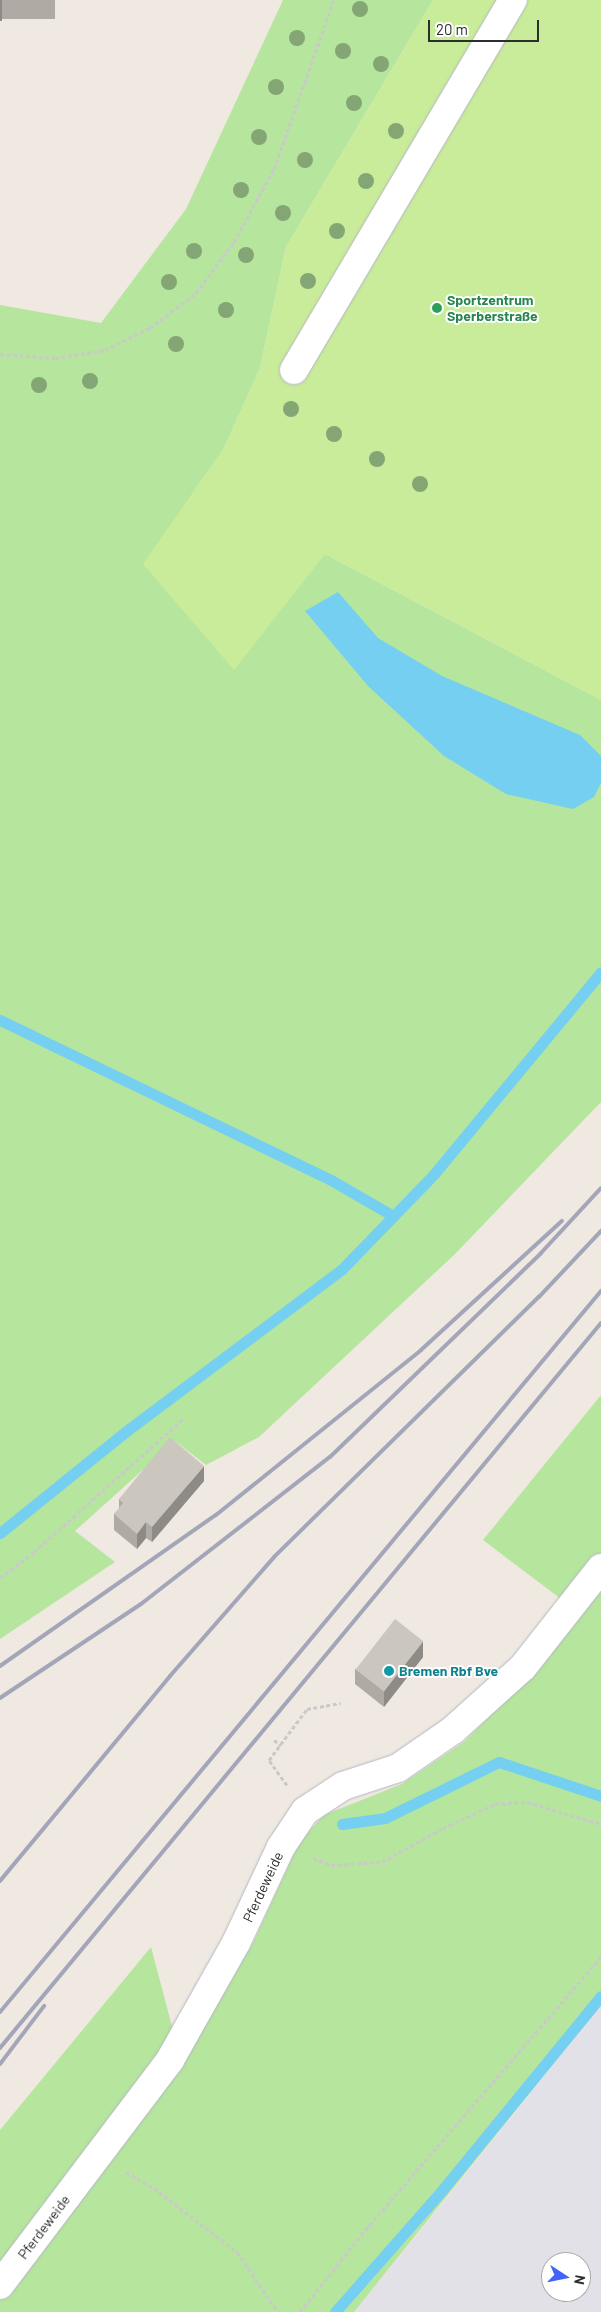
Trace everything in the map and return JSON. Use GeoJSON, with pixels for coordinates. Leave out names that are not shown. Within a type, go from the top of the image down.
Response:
{"type":"FeatureCollection","features":[{"type":"Feature","properties":{"kind":"lane"},"geometry":{"type":"LineString","coordinates":[[294,370],[513,0]]}},
{"type":"Feature","properties":{"kind":"lane","name":"Pferdeweide"},"geometry":{"type":"LineString","coordinates":[[0,2284],[170,2060],[236,1944],[281,1848],[305,1811],[343,1786],[398,1768],[453,1730],[523,1667],[601,1568]]}},
{"type":"Feature","properties":{"kind":"path"},"geometry":{"type":"LineString","coordinates":[[0,354],[55,358],[105,350],[150,328],[196,293],[234,242],[274,169],[334,0]]}},
{"type":"Feature","properties":{"kind":"path"},"geometry":{"type":"LineString","coordinates":[[0,1578],[34,1552],[184,1418]]}},
{"type":"Feature","properties":{"kind":"path"},"geometry":{"type":"LineString","coordinates":[[305,1811],[270,1760],[307,1709],[340,1704]]}},
{"type":"Feature","properties":{"kind":"path"},"geometry":{"type":"LineString","coordinates":[[274,1740],[281,1745]]}},
{"type":"Feature","properties":{"kind":"path"},"geometry":{"type":"LineString","coordinates":[[281,1848],[331,1865],[382,1862],[443,1828],[495,1804],[527,1802],[601,1824]]}},
{"type":"Feature","properties":{"kind":"path"},"geometry":{"type":"LineString","coordinates":[[300,2312],[361,2236],[601,1957]]}},
{"type":"Feature","properties":{"kind":"path"},"geometry":{"type":"LineString","coordinates":[[98,2156],[154,2188],[237,2252],[278,2312]]}},
{"type":"Feature","properties":{"kind":"shaded area"},"geometry":{"type":"Polygon","coordinates":[[[601,2004],[601,2312],[354,2312],[441,2205],[601,2004]]]}},
{"type":"Feature","properties":{"kind":"green space"},"geometry":{"type":"Polygon","coordinates":[[[283,0],[433,0],[286,247],[260,368],[224,448],[144,564],[325,554],[601,700],[601,1102],[455,1254],[259,1437],[206,1465],[175,1441],[75,1531],[115,1562],[0,1639],[0,305],[101,323],[186,209],[283,0]]]}},
{"type":"Feature","properties":{"kind":"green space","name":"Sportzentrum Sperberstraße"},"geometry":{"type":"Polygon","coordinates":[[[433,0],[601,0],[601,700],[325,554],[234,670],[143,564],[224,448],[260,368],[286,247],[433,0]]]}},
{"type":"Feature","properties":{"kind":"green space"},"geometry":{"type":"Polygon","coordinates":[[[601,1395],[601,2004],[354,2312],[0,2312],[0,2130],[151,1947],[182,2064],[254,1941],[300,1841],[324,1815],[402,1784],[464,1742],[535,1671],[577,1611],[483,1540],[601,1395]]]}},
{"type":"Feature","properties":{"kind":"water"},"geometry":{"type":"Polygon","coordinates":[[[338,592],[378,638],[442,676],[580,735],[601,756],[601,783],[594,797],[573,809],[506,794],[444,756],[368,686],[305,611],[338,592]]]}},
{"type":"Feature","properties":{"kind":"building"},"geometry":{"type":"Polygon","coordinates":[[[170,1437],[204,1466],[152,1527],[146,1522],[137,1534],[114,1514],[123,1503],[119,1499],[170,1437]]]}},
{"type":"Feature","properties":{"kind":"building","name":"Bremen Rbf Bve"},"geometry":{"type":"Polygon","coordinates":[[[395,1619],[423,1641],[384,1692],[356,1669],[395,1619]]]}},
{"type":"Feature","properties":{"kind":"waterway"},"geometry":{"type":"LineString","coordinates":[[0,1533],[125,1432],[342,1269],[434,1174],[601,972]]}},
{"type":"Feature","properties":{"kind":"waterway"},"geometry":{"type":"LineString","coordinates":[[0,1020],[331,1180],[393,1216]]}},
{"type":"Feature","properties":{"kind":"waterway"},"geometry":{"type":"LineString","coordinates":[[342,1824],[385,1818],[499,1762],[601,1796]]}},
{"type":"Feature","properties":{"kind":"waterway"},"geometry":{"type":"LineString","coordinates":[[335,2312],[443,2189],[601,1996]]}},
{"type":"Feature","properties":{"kind":"railway"},"geometry":{"type":"LineString","coordinates":[[0,1698],[141,1604],[330,1457],[541,1253],[601,1188]]}},
{"type":"Feature","properties":{"kind":"railway"},"geometry":{"type":"LineString","coordinates":[[0,1666],[216,1515],[421,1350],[562,1221]]}},
{"type":"Feature","properties":{"kind":"railway"},"geometry":{"type":"LineString","coordinates":[[0,1881],[170,1676],[275,1556],[539,1297],[601,1231]]}},
{"type":"Feature","properties":{"kind":"railway"},"geometry":{"type":"LineString","coordinates":[[0,2012],[601,1291]]}},
{"type":"Feature","properties":{"kind":"railway"},"geometry":{"type":"LineString","coordinates":[[0,2048],[601,1323]]}},
{"type":"Feature","properties":{"kind":"railway"},"geometry":{"type":"LineString","coordinates":[[0,2064],[44,2006]]}},
{"type":"Feature","properties":{"kind":"place","name":"Sportzentrum Sperberstraße"},"geometry":{"type":"Point","coordinates":[437,308]}},
{"type":"Feature","properties":{"kind":"place","name":"Bremen Rbf Bve"},"geometry":{"type":"Point","coordinates":[389,1671]}}]}
